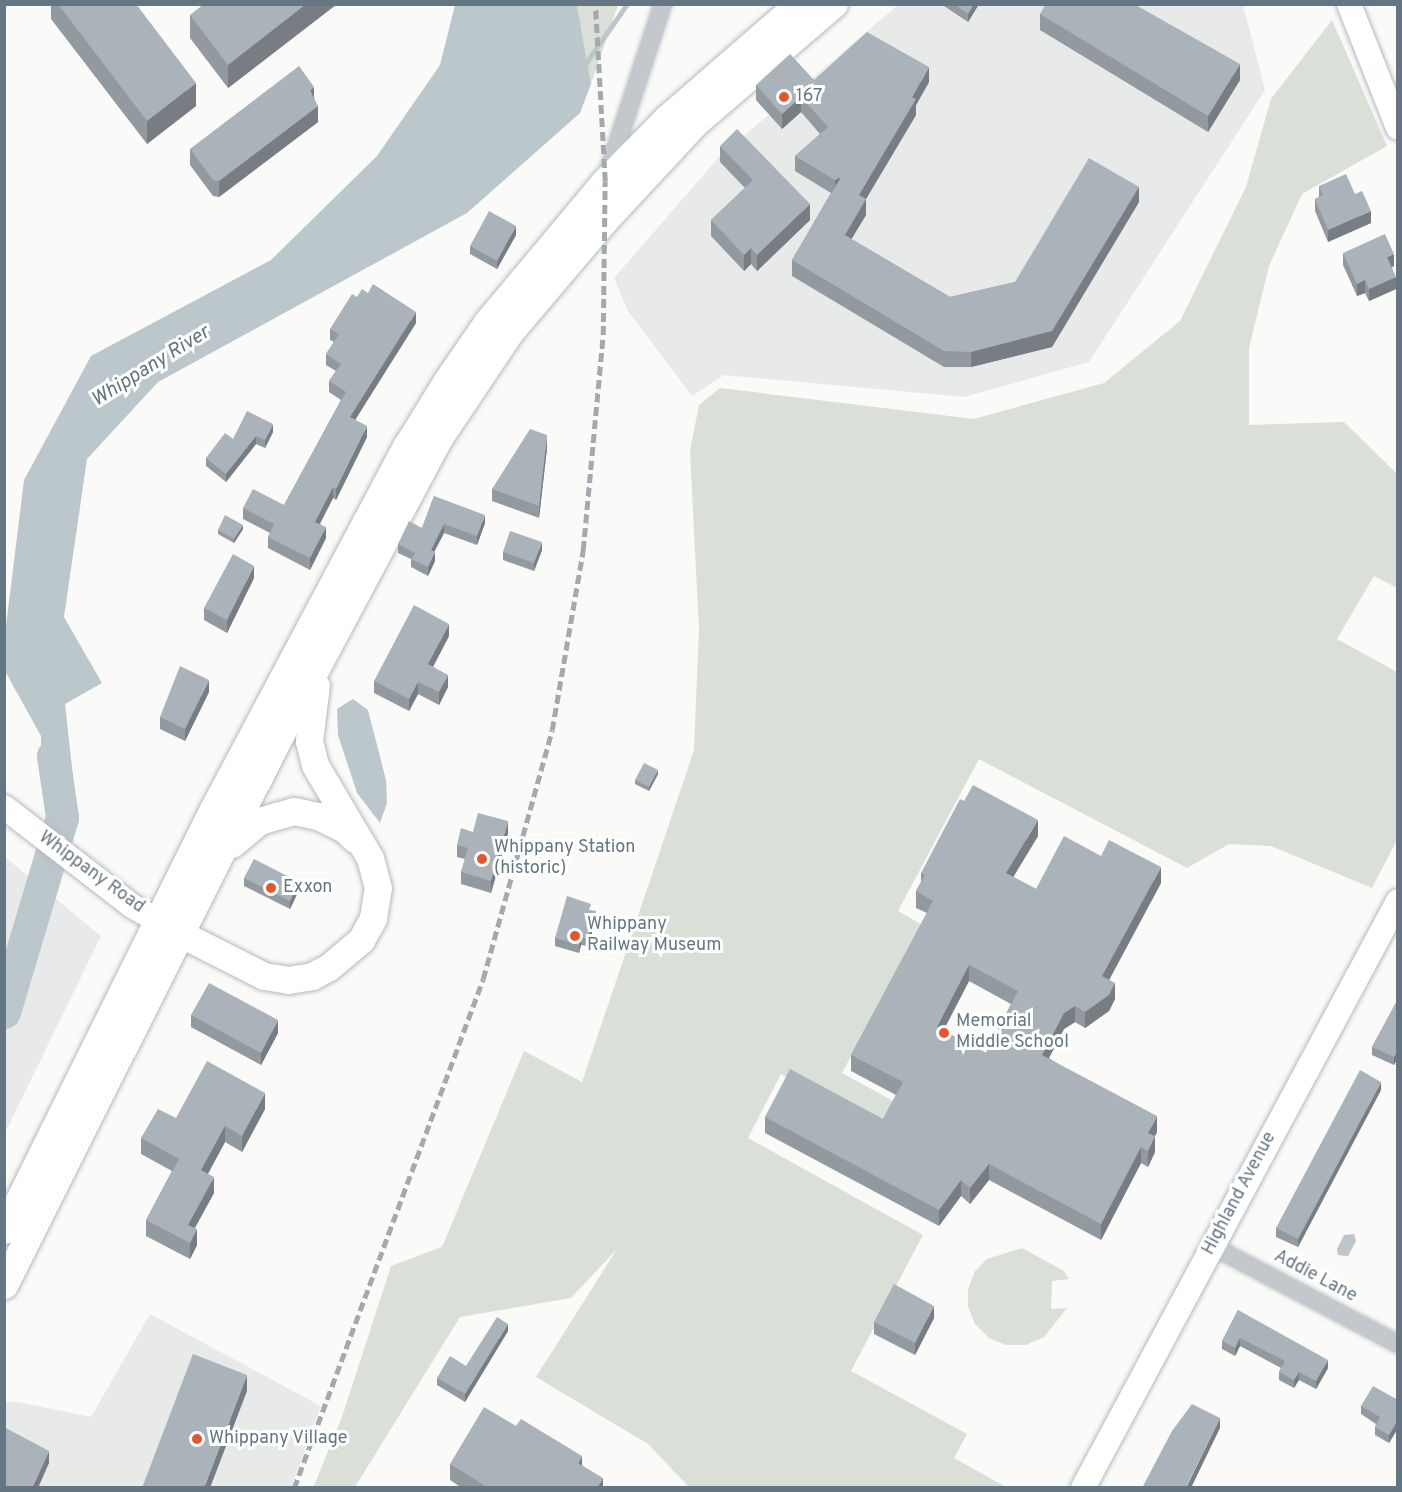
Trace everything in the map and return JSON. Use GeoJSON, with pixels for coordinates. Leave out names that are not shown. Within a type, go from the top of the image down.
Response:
{"type":"FeatureCollection","features":[{"type":"Feature","properties":{"kind":"main road"},"geometry":{"type":"LineString","coordinates":[[4,1230],[156,920],[407,445],[488,321],[604,181],[675,111],[798,4]]}},
{"type":"Feature","properties":{"kind":"main road"},"geometry":{"type":"LineString","coordinates":[[4,1285],[340,618],[439,438],[510,332],[605,220],[695,123],[834,4]]}},
{"type":"Feature","properties":{"kind":"main road"},"geometry":{"type":"LineString","coordinates":[[181,934],[264,976],[288,980],[312,976],[344,958],[361,940],[373,918],[378,888],[364,848],[315,765],[309,741],[318,675],[340,618]]}},
{"type":"Feature","properties":{"kind":"main road"},"geometry":{"type":"LineString","coordinates":[[221,853],[259,821],[294,811],[343,828],[364,848]]}},
{"type":"Feature","properties":{"kind":"street"},"geometry":{"type":"LineString","coordinates":[[604,181],[663,4]]}},
{"type":"Feature","properties":{"kind":"street"},"geometry":{"type":"LineString","coordinates":[[1349,4],[1398,128]]}},
{"type":"Feature","properties":{"kind":"street","name":"Whippany Road"},"geometry":{"type":"LineString","coordinates":[[4,807],[98,881],[181,934]]}},
{"type":"Feature","properties":{"kind":"street","name":"Highland Avenue"},"geometry":{"type":"LineString","coordinates":[[1083,1488],[1398,901]]}},
{"type":"Feature","properties":{"kind":"street","name":"Addie Lane"},"geometry":{"type":"LineString","coordinates":[[1212,1246],[1398,1344]]}},
{"type":"Feature","properties":{"kind":"shaded area"},"geometry":{"type":"Polygon","coordinates":[[[577,5],[618,5],[591,84],[577,5]]]}},
{"type":"Feature","properties":{"kind":"shaded area"},"geometry":{"type":"Polygon","coordinates":[[[898,5],[1243,5],[1265,90],[1089,362],[964,397],[724,375],[692,396],[628,311],[614,278],[719,157],[898,5]]]}},
{"type":"Feature","properties":{"kind":"shaded area"},"geometry":{"type":"Polygon","coordinates":[[[1332,20],[1387,146],[1302,194],[1269,266],[1249,348],[1249,425],[1344,422],[1397,474],[1397,588],[1374,576],[1337,639],[1397,672],[1397,840],[1372,888],[1271,846],[1229,844],[1187,868],[979,759],[898,911],[921,924],[842,1073],[895,1102],[880,1128],[781,1074],[748,1138],[923,1235],[851,1371],[967,1434],[954,1458],[1006,1487],[689,1487],[648,1444],[536,1377],[617,1249],[571,1298],[460,1317],[355,1487],[313,1488],[342,1417],[391,1266],[442,1247],[524,1051],[582,1082],[694,750],[699,629],[690,451],[699,405],[720,388],[974,419],[1104,383],[1180,321],[1246,187],[1271,99],[1332,20]]]}},
{"type":"Feature","properties":{"kind":"shaded area"},"geometry":{"type":"Polygon","coordinates":[[[5,857],[101,936],[5,1133],[5,857]]]}},
{"type":"Feature","properties":{"kind":"shaded area"},"geometry":{"type":"Polygon","coordinates":[[[1022,1248],[1064,1271],[1069,1279],[1052,1281],[1051,1309],[1067,1308],[1044,1337],[1026,1345],[1006,1345],[989,1338],[975,1324],[968,1307],[968,1289],[975,1271],[987,1259],[1022,1248]]]}},
{"type":"Feature","properties":{"kind":"shaded area"},"geometry":{"type":"Polygon","coordinates":[[[150,1314],[321,1406],[291,1487],[5,1488],[4,1403],[13,1401],[91,1417],[150,1314]]]}},
{"type":"Feature","properties":{"kind":"water"},"geometry":{"type":"Polygon","coordinates":[[[455,5],[577,5],[591,84],[580,113],[467,213],[158,382],[87,459],[64,617],[102,683],[65,704],[77,813],[41,785],[41,736],[5,671],[5,634],[24,480],[91,356],[271,260],[377,156],[440,65],[455,5]]]}},
{"type":"Feature","properties":{"kind":"water"},"geometry":{"type":"Polygon","coordinates":[[[353,699],[368,710],[386,780],[387,803],[380,823],[357,793],[338,735],[337,709],[353,699]]]}},
{"type":"Feature","properties":{"kind":"water"},"geometry":{"type":"Polygon","coordinates":[[[1354,1234],[1356,1241],[1348,1256],[1338,1255],[1337,1249],[1344,1235],[1354,1234]]]}},
{"type":"Feature","properties":{"kind":"building"},"geometry":{"type":"Polygon","coordinates":[[[58,4],[136,4],[196,83],[147,121],[58,4]]]}},
{"type":"Feature","properties":{"kind":"building"},"geometry":{"type":"Polygon","coordinates":[[[204,4],[306,4],[228,65],[190,15],[204,4]]]}},
{"type":"Feature","properties":{"kind":"building"},"geometry":{"type":"Polygon","coordinates":[[[954,4],[974,4],[968,14],[954,4]]]}},
{"type":"Feature","properties":{"kind":"building"},"geometry":{"type":"Polygon","coordinates":[[[1046,4],[1134,4],[1240,64],[1208,116],[1040,14],[1046,4]]]}},
{"type":"Feature","properties":{"kind":"building"},"geometry":{"type":"Polygon","coordinates":[[[867,32],[929,67],[912,97],[916,99],[859,195],[866,199],[845,235],[950,297],[1015,282],[1089,158],[1139,187],[1052,331],[971,352],[944,351],[792,260],[841,177],[835,180],[795,156],[828,127],[801,97],[782,114],[756,85],[790,54],[814,80],[867,32]]]}},
{"type":"Feature","properties":{"kind":"building"},"geometry":{"type":"Polygon","coordinates":[[[299,66],[314,87],[310,90],[318,106],[219,181],[213,180],[190,149],[299,66]]]}},
{"type":"Feature","properties":{"kind":"building"},"geometry":{"type":"Polygon","coordinates":[[[737,129],[810,204],[757,255],[751,248],[744,255],[711,220],[753,180],[720,146],[737,129]]]}},
{"type":"Feature","properties":{"kind":"building"},"geometry":{"type":"Polygon","coordinates":[[[1346,174],[1355,194],[1362,191],[1371,211],[1328,230],[1315,199],[1323,195],[1319,186],[1346,174]]]}},
{"type":"Feature","properties":{"kind":"building"},"geometry":{"type":"Polygon","coordinates":[[[489,211],[516,226],[497,261],[470,246],[489,211]]]}},
{"type":"Feature","properties":{"kind":"building"},"geometry":{"type":"Polygon","coordinates":[[[1385,234],[1394,254],[1387,257],[1396,277],[1369,289],[1365,280],[1357,284],[1343,253],[1385,234]]]}},
{"type":"Feature","properties":{"kind":"building"},"geometry":{"type":"Polygon","coordinates":[[[373,284],[416,312],[350,417],[367,426],[336,489],[333,487],[315,522],[326,527],[310,558],[268,537],[274,524],[243,508],[253,489],[284,505],[346,392],[329,381],[341,364],[326,354],[339,334],[330,329],[352,294],[357,297],[362,289],[368,293],[373,284]]]}},
{"type":"Feature","properties":{"kind":"building"},"geometry":{"type":"Polygon","coordinates":[[[247,411],[273,424],[265,440],[256,436],[226,474],[206,458],[225,433],[233,439],[247,411]]]}},
{"type":"Feature","properties":{"kind":"building"},"geometry":{"type":"Polygon","coordinates":[[[530,429],[547,435],[539,506],[492,489],[530,429]]]}},
{"type":"Feature","properties":{"kind":"building"},"geometry":{"type":"Polygon","coordinates":[[[434,496],[485,515],[477,536],[444,524],[431,550],[435,552],[428,567],[411,559],[415,553],[398,544],[409,521],[422,528],[434,496]]]}},
{"type":"Feature","properties":{"kind":"building"},"geometry":{"type":"Polygon","coordinates":[[[225,515],[243,525],[234,539],[218,530],[225,515]]]}},
{"type":"Feature","properties":{"kind":"building"},"geometry":{"type":"Polygon","coordinates":[[[510,531],[542,542],[534,563],[503,552],[510,531]]]}},
{"type":"Feature","properties":{"kind":"building"},"geometry":{"type":"Polygon","coordinates":[[[233,554],[254,566],[227,620],[204,608],[233,554]]]}},
{"type":"Feature","properties":{"kind":"building"},"geometry":{"type":"Polygon","coordinates":[[[414,605],[449,624],[428,664],[448,675],[439,692],[418,682],[409,699],[374,681],[414,605]]]}},
{"type":"Feature","properties":{"kind":"building"},"geometry":{"type":"Polygon","coordinates":[[[180,666],[209,680],[185,729],[160,717],[180,666]]]}},
{"type":"Feature","properties":{"kind":"building"},"geometry":{"type":"Polygon","coordinates":[[[644,763],[658,770],[649,787],[635,780],[644,763]]]}},
{"type":"Feature","properties":{"kind":"building"},"geometry":{"type":"Polygon","coordinates":[[[973,785],[1038,820],[1006,873],[1036,889],[1064,836],[1101,856],[1109,840],[1161,867],[1102,976],[1115,983],[1109,995],[1085,1012],[1075,1006],[1064,1013],[1042,1055],[1157,1116],[1148,1133],[1155,1136],[1148,1151],[1141,1147],[1101,1224],[989,1164],[970,1188],[961,1180],[939,1210],[765,1117],[790,1069],[883,1119],[903,1082],[851,1055],[933,901],[916,891],[925,875],[921,873],[960,799],[964,801],[973,785]],[[969,965],[937,1027],[986,1053],[1018,991],[969,965]]]}},
{"type":"Feature","properties":{"kind":"building","name":"Whippany Station (historic)"},"geometry":{"type":"Polygon","coordinates":[[[478,813],[508,821],[491,881],[461,872],[468,848],[457,845],[461,828],[473,832],[478,813]]]}},
{"type":"Feature","properties":{"kind":"building","name":"Exxon"},"geometry":{"type":"Polygon","coordinates":[[[254,859],[299,882],[290,901],[244,878],[254,859]]]}},
{"type":"Feature","properties":{"kind":"building","name":"Whippany Railway Museum"},"geometry":{"type":"Polygon","coordinates":[[[567,896],[591,904],[589,910],[596,911],[588,938],[581,937],[579,945],[555,938],[567,896]]]}},
{"type":"Feature","properties":{"kind":"building"},"geometry":{"type":"Polygon","coordinates":[[[209,983],[278,1020],[261,1053],[191,1015],[209,983]]]}},
{"type":"Feature","properties":{"kind":"building"},"geometry":{"type":"Polygon","coordinates":[[[1398,999],[1398,1050],[1394,1057],[1372,1047],[1398,999]]]}},
{"type":"Feature","properties":{"kind":"building"},"geometry":{"type":"Polygon","coordinates":[[[207,1061],[265,1093],[242,1136],[225,1126],[201,1170],[214,1177],[188,1225],[197,1229],[190,1243],[146,1220],[179,1159],[141,1138],[158,1109],[176,1118],[207,1061]]]}},
{"type":"Feature","properties":{"kind":"building"},"geometry":{"type":"Polygon","coordinates":[[[1360,1070],[1381,1082],[1298,1239],[1276,1228],[1360,1070]]]}},
{"type":"Feature","properties":{"kind":"building"},"geometry":{"type":"Polygon","coordinates":[[[894,1284],[934,1306],[915,1343],[874,1322],[894,1284]]]}},
{"type":"Feature","properties":{"kind":"building"},"geometry":{"type":"Polygon","coordinates":[[[1238,1310],[1328,1360],[1316,1381],[1299,1372],[1294,1380],[1279,1372],[1285,1361],[1240,1338],[1235,1348],[1222,1341],[1238,1310]]]}},
{"type":"Feature","properties":{"kind":"building"},"geometry":{"type":"Polygon","coordinates":[[[497,1317],[508,1324],[465,1394],[437,1378],[450,1356],[466,1366],[497,1317]]]}},
{"type":"Feature","properties":{"kind":"building","name":"Whippany Village"},"geometry":{"type":"Polygon","coordinates":[[[193,1354],[247,1375],[204,1488],[142,1488],[193,1354]]]}},
{"type":"Feature","properties":{"kind":"building"},"geometry":{"type":"Polygon","coordinates":[[[1373,1386],[1398,1400],[1398,1420],[1389,1435],[1375,1427],[1380,1417],[1361,1406],[1373,1386]]]}},
{"type":"Feature","properties":{"kind":"building"},"geometry":{"type":"Polygon","coordinates":[[[1192,1404],[1220,1418],[1187,1488],[1142,1488],[1172,1431],[1192,1404]]]}},
{"type":"Feature","properties":{"kind":"building"},"geometry":{"type":"Polygon","coordinates":[[[484,1407],[516,1426],[521,1419],[582,1456],[578,1463],[603,1478],[597,1488],[482,1488],[484,1485],[450,1464],[484,1407]]]}},
{"type":"Feature","properties":{"kind":"building"},"geometry":{"type":"Polygon","coordinates":[[[4,1427],[49,1451],[32,1488],[4,1488],[4,1427]]]}},
{"type":"Feature","properties":{"kind":"waterway"},"geometry":{"type":"LineString","coordinates":[[583,67],[627,4]]}},
{"type":"Feature","properties":{"kind":"waterway","name":"Whippany River"},"geometry":{"type":"LineString","coordinates":[[4,1012],[62,817],[53,756]]}},
{"type":"Feature","properties":{"kind":"railway"},"geometry":{"type":"LineString","coordinates":[[294,1488],[483,979],[552,730],[583,550],[603,335],[605,181],[595,4]]}},
{"type":"Feature","properties":{"kind":"place","name":"167"},"geometry":{"type":"Point","coordinates":[784,97]}},
{"type":"Feature","properties":{"kind":"place","name":"Whippany Station (historic)"},"geometry":{"type":"Point","coordinates":[482,859]}},
{"type":"Feature","properties":{"kind":"place","name":"Exxon"},"geometry":{"type":"Point","coordinates":[271,888]}},
{"type":"Feature","properties":{"kind":"place","name":"Whippany Railway Museum"},"geometry":{"type":"Point","coordinates":[575,936]}},
{"type":"Feature","properties":{"kind":"place","name":"Memorial Middle School"},"geometry":{"type":"Point","coordinates":[944,1033]}},
{"type":"Feature","properties":{"kind":"place","name":"Whippany Village"},"geometry":{"type":"Point","coordinates":[197,1439]}}]}
